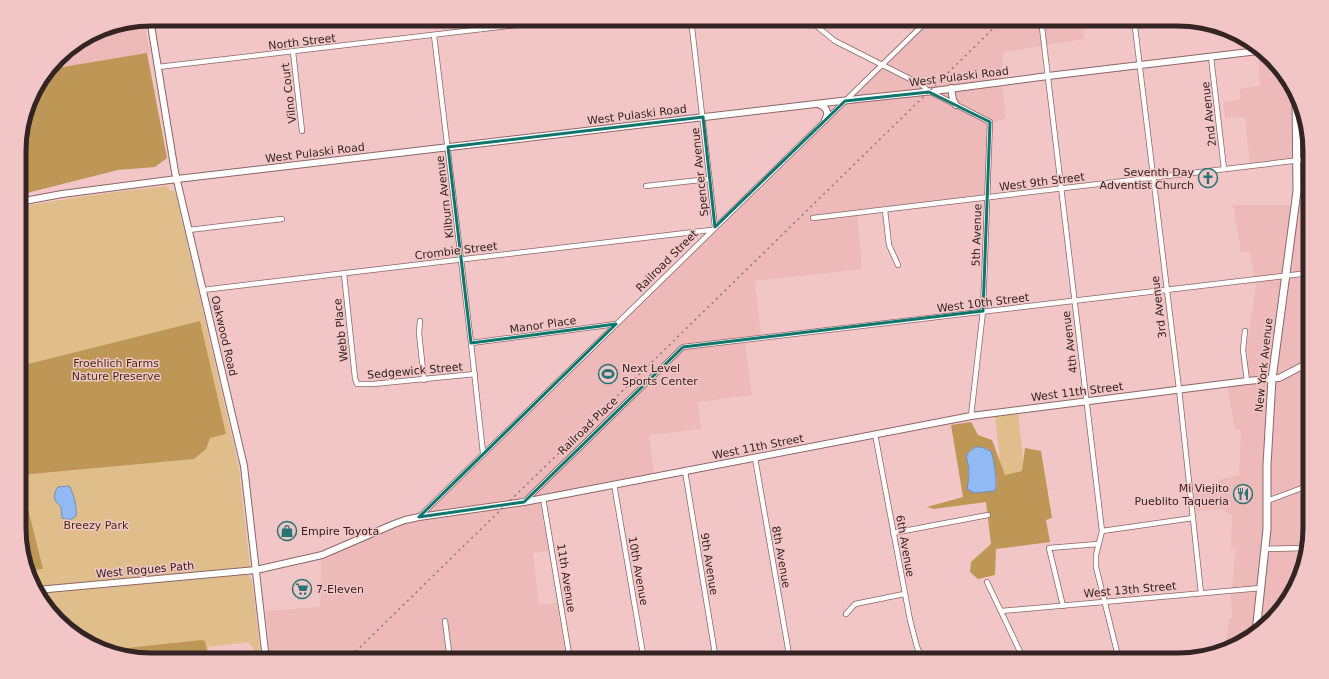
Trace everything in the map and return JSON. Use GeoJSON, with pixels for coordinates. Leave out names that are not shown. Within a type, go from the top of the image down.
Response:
{"type":"FeatureCollection","features":[{"type":"Feature","properties":{"kind":"main road","name":"Oakwood Road"},"geometry":{"type":"LineString","coordinates":[[151,26],[177,179],[244,466],[265,653]]}},
{"type":"Feature","properties":{"kind":"main road","name":"West Pulaski Road"},"geometry":{"type":"LineString","coordinates":[[26,201],[69,193],[177,179],[929,92],[1048,76],[1254,52]]}},
{"type":"Feature","properties":{"kind":"main road"},"geometry":{"type":"LineString","coordinates":[[951,88],[953,100],[956,104]]}},
{"type":"Feature","properties":{"kind":"main road"},"geometry":{"type":"LineString","coordinates":[[818,104],[827,110],[825,120]]}},
{"type":"Feature","properties":{"kind":"main road","name":"New York Avenue"},"geometry":{"type":"LineString","coordinates":[[1257,624],[1267,529],[1267,465],[1272,379],[1297,191],[1296,111]]}},
{"type":"Feature","properties":{"kind":"main road","name":"West 11th Street"},"geometry":{"type":"LineString","coordinates":[[256,570],[322,555],[394,524],[419,517],[524,502],[971,416],[1272,379],[1282,377],[1303,366]]}},
{"type":"Feature","properties":{"kind":"main road","name":"West Rogues Path"},"geometry":{"type":"LineString","coordinates":[[43,589],[256,570]]}},
{"type":"Feature","properties":{"kind":"street","name":"North Street"},"geometry":{"type":"LineString","coordinates":[[158,67],[501,26]]}},
{"type":"Feature","properties":{"kind":"street","name":"Spencer Avenue"},"geometry":{"type":"LineString","coordinates":[[692,26],[703,118],[713,229]]}},
{"type":"Feature","properties":{"kind":"street","name":"5th Avenue"},"geometry":{"type":"LineString","coordinates":[[818,26],[835,41],[922,85],[929,92],[990,122],[983,311],[971,416]]}},
{"type":"Feature","properties":{"kind":"street","name":"Railroad Street"},"geometry":{"type":"LineString","coordinates":[[419,517],[922,26]]}},
{"type":"Feature","properties":{"kind":"street","name":"4th Avenue"},"geometry":{"type":"LineString","coordinates":[[1042,26],[1102,531],[1098,544],[1096,561],[1104,602],[1117,653]]}},
{"type":"Feature","properties":{"kind":"street","name":"3rd Avenue"},"geometry":{"type":"LineString","coordinates":[[1135,26],[1167,290],[1201,593]]}},
{"type":"Feature","properties":{"kind":"street","name":"Kilburn Avenue"},"geometry":{"type":"LineString","coordinates":[[434,35],[475,374],[483,453]]}},
{"type":"Feature","properties":{"kind":"street","name":"Vilno Court"},"geometry":{"type":"LineString","coordinates":[[293,52],[302,131]]}},
{"type":"Feature","properties":{"kind":"street","name":"2nd Avenue"},"geometry":{"type":"LineString","coordinates":[[1211,57],[1224,169]]}},
{"type":"Feature","properties":{"kind":"street","name":"West 9th Street"},"geometry":{"type":"LineString","coordinates":[[813,218],[1303,160]]}},
{"type":"Feature","properties":{"kind":"street"},"geometry":{"type":"LineString","coordinates":[[646,186],[709,178]]}},
{"type":"Feature","properties":{"kind":"street"},"geometry":{"type":"LineString","coordinates":[[885,210],[889,246],[898,265]]}},
{"type":"Feature","properties":{"kind":"street"},"geometry":{"type":"LineString","coordinates":[[189,230],[282,219]]}},
{"type":"Feature","properties":{"kind":"street","name":"Crombie Street"},"geometry":{"type":"LineString","coordinates":[[203,290],[713,229]]}},
{"type":"Feature","properties":{"kind":"street","name":"Webb Place"},"geometry":{"type":"LineString","coordinates":[[344,274],[355,378],[357,384]]}},
{"type":"Feature","properties":{"kind":"street","name":"West 10th Street"},"geometry":{"type":"LineString","coordinates":[[683,347],[1303,274]]}},
{"type":"Feature","properties":{"kind":"street"},"geometry":{"type":"LineString","coordinates":[[420,321],[419,333],[424,380]]}},
{"type":"Feature","properties":{"kind":"street","name":"Manor Place"},"geometry":{"type":"LineString","coordinates":[[471,343],[616,324]]}},
{"type":"Feature","properties":{"kind":"street"},"geometry":{"type":"LineString","coordinates":[[1246,331],[1243,350],[1247,381]]}},
{"type":"Feature","properties":{"kind":"street","name":"Railroad Place"},"geometry":{"type":"LineString","coordinates":[[524,502],[683,347]]}},
{"type":"Feature","properties":{"kind":"street","name":"Sedgewick Street"},"geometry":{"type":"LineString","coordinates":[[357,384],[364,385],[424,380],[475,374]]}},
{"type":"Feature","properties":{"kind":"street","name":"6th Avenue"},"geometry":{"type":"LineString","coordinates":[[874,434],[904,594],[920,653]]}},
{"type":"Feature","properties":{"kind":"street","name":"8th Avenue"},"geometry":{"type":"LineString","coordinates":[[755,458],[789,653]]}},
{"type":"Feature","properties":{"kind":"street","name":"9th Avenue"},"geometry":{"type":"LineString","coordinates":[[685,471],[715,653]]}},
{"type":"Feature","properties":{"kind":"street","name":"10th Avenue"},"geometry":{"type":"LineString","coordinates":[[614,484],[643,653]]}},
{"type":"Feature","properties":{"kind":"street"},"geometry":{"type":"LineString","coordinates":[[1267,500],[1303,487]]}},
{"type":"Feature","properties":{"kind":"street","name":"11th Avenue"},"geometry":{"type":"LineString","coordinates":[[544,498],[569,653]]}},
{"type":"Feature","properties":{"kind":"street"},"geometry":{"type":"LineString","coordinates":[[893,533],[988,515]]}},
{"type":"Feature","properties":{"kind":"street"},"geometry":{"type":"LineString","coordinates":[[1102,531],[1193,518]]}},
{"type":"Feature","properties":{"kind":"street"},"geometry":{"type":"LineString","coordinates":[[1063,606],[1049,548],[1098,544]]}},
{"type":"Feature","properties":{"kind":"street"},"geometry":{"type":"LineString","coordinates":[[1265,549],[1301,548]]}},
{"type":"Feature","properties":{"kind":"street"},"geometry":{"type":"LineString","coordinates":[[986,582],[1021,653]]}},
{"type":"Feature","properties":{"kind":"street","name":"West 13th Street"},"geometry":{"type":"LineString","coordinates":[[1001,611],[1261,588]]}},
{"type":"Feature","properties":{"kind":"street"},"geometry":{"type":"LineString","coordinates":[[846,614],[855,604],[904,594]]}},
{"type":"Feature","properties":{"kind":"street"},"geometry":{"type":"LineString","coordinates":[[445,621],[449,653]]}},
{"type":"Feature","properties":{"kind":"highlighted area"},"geometry":{"type":"Polygon","coordinates":[[[929,92],[990,122],[983,311],[683,347],[524,502],[419,517],[616,324],[471,343],[448,147],[703,117],[715,227],[845,101],[929,92]]]}},
{"type":"Feature","properties":{"kind":"shaded area"},"geometry":{"type":"Polygon","coordinates":[[[145,26],[150,54],[59,68],[75,52],[89,43],[111,33],[127,28],[145,26]]]}},
{"type":"Feature","properties":{"kind":"shaded area"},"geometry":{"type":"Polygon","coordinates":[[[926,26],[1083,26],[1084,39],[1003,52],[1002,85],[1006,118],[988,125],[984,195],[857,211],[862,269],[755,281],[761,335],[744,337],[752,395],[698,402],[701,429],[649,435],[654,473],[539,496],[549,551],[533,553],[539,605],[557,603],[566,653],[270,653],[266,611],[320,607],[321,559],[404,523],[419,520],[926,26]]]}},
{"type":"Feature","properties":{"kind":"shaded area"},"geometry":{"type":"Polygon","coordinates":[[[1258,56],[1277,75],[1286,89],[1299,119],[1302,135],[1303,528],[1299,560],[1290,583],[1282,597],[1260,622],[1247,632],[1225,643],[1229,619],[1232,618],[1231,597],[1236,548],[1231,548],[1232,515],[1222,509],[1196,511],[1194,493],[1219,492],[1218,480],[1239,475],[1241,429],[1235,430],[1227,383],[1248,380],[1246,368],[1249,353],[1246,351],[1256,285],[1250,252],[1241,252],[1233,205],[1294,205],[1295,161],[1250,165],[1245,117],[1225,118],[1223,102],[1240,100],[1240,89],[1260,86],[1258,56]]]}},
{"type":"Feature","properties":{"kind":"green space"},"geometry":{"type":"Polygon","coordinates":[[[147,53],[167,158],[155,167],[118,170],[26,193],[26,143],[30,119],[39,96],[47,82],[59,68],[147,53]]]}},
{"type":"Feature","properties":{"kind":"green space","name":"Froehlich Farms Nature Preserve"},"geometry":{"type":"Polygon","coordinates":[[[166,186],[169,190],[174,191],[176,195],[239,468],[250,567],[41,587],[39,583],[28,552],[26,528],[26,206],[85,196],[166,186]]]}},
{"type":"Feature","properties":{"kind":"green space"},"geometry":{"type":"Polygon","coordinates":[[[200,321],[226,434],[210,438],[206,449],[194,459],[26,474],[26,364],[200,321]]]}},
{"type":"Feature","properties":{"kind":"green space"},"geometry":{"type":"Polygon","coordinates":[[[1018,413],[1025,476],[1002,478],[995,416],[1018,413]]]}},
{"type":"Feature","properties":{"kind":"green space"},"geometry":{"type":"Polygon","coordinates":[[[971,422],[978,435],[992,440],[1005,475],[1022,471],[1025,448],[1041,451],[1052,518],[1046,520],[1050,542],[996,549],[995,575],[978,579],[970,572],[971,562],[991,544],[986,502],[934,509],[927,507],[963,497],[951,425],[971,422]],[[976,447],[970,450],[968,479],[997,487],[995,467],[988,449],[976,447]]]}},
{"type":"Feature","properties":{"kind":"green space"},"geometry":{"type":"Polygon","coordinates":[[[26,501],[43,569],[34,570],[28,552],[26,501]]]}},
{"type":"Feature","properties":{"kind":"green space"},"geometry":{"type":"Polygon","coordinates":[[[248,575],[252,580],[260,653],[254,653],[253,646],[250,646],[249,642],[208,647],[208,653],[151,653],[119,649],[96,640],[82,632],[57,610],[44,592],[248,575]]]}},
{"type":"Feature","properties":{"kind":"green space"},"geometry":{"type":"Polygon","coordinates":[[[201,640],[205,641],[207,651],[206,653],[151,653],[119,649],[201,640]]]}},
{"type":"Feature","properties":{"kind":"water"},"geometry":{"type":"Polygon","coordinates":[[[976,447],[981,447],[991,451],[995,471],[995,491],[974,493],[967,489],[969,467],[966,458],[968,453],[976,447]]]}},
{"type":"Feature","properties":{"kind":"water"},"geometry":{"type":"Polygon","coordinates":[[[58,487],[70,487],[76,505],[76,516],[72,519],[62,518],[61,507],[55,500],[55,492],[58,487]]]}},
{"type":"Feature","properties":{"kind":"railway"},"geometry":{"type":"LineString","coordinates":[[354,653],[996,26]]}},
{"type":"Feature","properties":{"kind":"place","name":"Seventh Day Adventist Church"},"geometry":{"type":"Point","coordinates":[1208,178]}},
{"type":"Feature","properties":{"kind":"place","name":"Next Level Sports Center"},"geometry":{"type":"Point","coordinates":[608,374]}},
{"type":"Feature","properties":{"kind":"place","name":"Mi Viejito Pueblito Taqueria"},"geometry":{"type":"Point","coordinates":[1243,494]}},
{"type":"Feature","properties":{"kind":"place","name":"Empire Toyota"},"geometry":{"type":"Point","coordinates":[287,531]}},
{"type":"Feature","properties":{"kind":"place","name":"7-Eleven"},"geometry":{"type":"Point","coordinates":[302,589]}},
{"type":"Feature","properties":{"kind":"park label","name":"Breezy Park"},"geometry":{"type":"Point","coordinates":[96,525]}}]}
